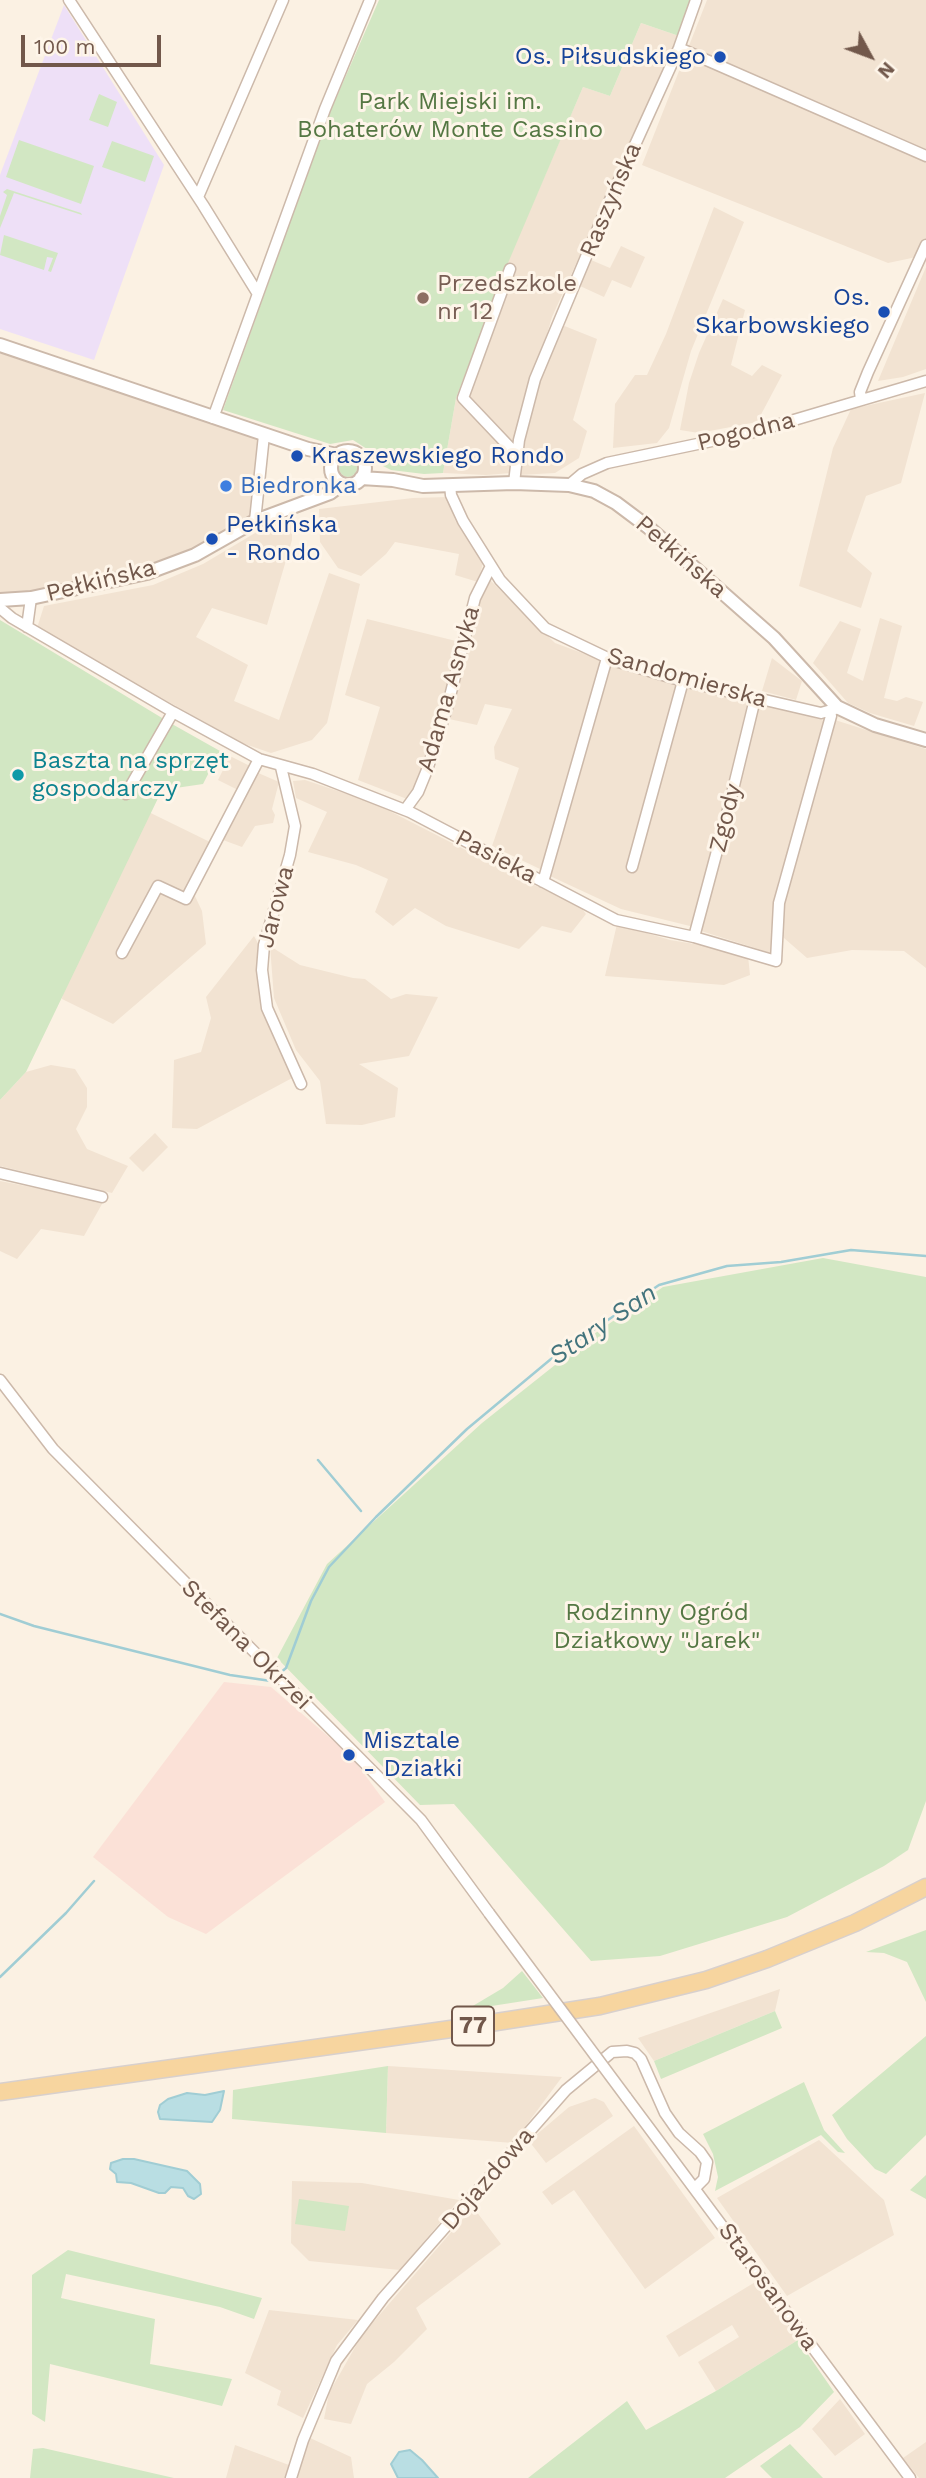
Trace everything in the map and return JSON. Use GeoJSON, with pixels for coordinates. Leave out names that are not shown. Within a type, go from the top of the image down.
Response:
{"type":"FeatureCollection","features":[{"type":"Feature","properties":{"kind":"main road","name":"77"},"geometry":{"type":"LineString","coordinates":[[0,2092],[600,2006],[706,1980],[767,1959],[855,1923],[926,1887]]}},
{"type":"Feature","properties":{"kind":"street"},"geometry":{"type":"LineString","coordinates":[[69,0],[258,294]]}},
{"type":"Feature","properties":{"kind":"street"},"geometry":{"type":"LineString","coordinates":[[198,197],[283,0]]}},
{"type":"Feature","properties":{"kind":"street"},"geometry":{"type":"LineString","coordinates":[[213,418],[327,104],[370,0]]}},
{"type":"Feature","properties":{"kind":"street","name":"Raszyńska"},"geometry":{"type":"LineString","coordinates":[[514,483],[517,456],[535,379],[609,202],[679,48],[696,0]]}},
{"type":"Feature","properties":{"kind":"street"},"geometry":{"type":"LineString","coordinates":[[679,48],[926,156]]}},
{"type":"Feature","properties":{"kind":"street"},"geometry":{"type":"LineString","coordinates":[[861,399],[860,392],[868,372],[926,246]]}},
{"type":"Feature","properties":{"kind":"street"},"geometry":{"type":"LineString","coordinates":[[510,269],[463,398],[517,456]]}},
{"type":"Feature","properties":{"kind":"street"},"geometry":{"type":"LineString","coordinates":[[0,345],[307,449],[352,484],[363,472],[361,457],[344,451],[336,470]]}},
{"type":"Feature","properties":{"kind":"street","name":"Pogodna"},"geometry":{"type":"LineString","coordinates":[[569,485],[582,474],[607,463],[750,433],[926,381]]}},
{"type":"Feature","properties":{"kind":"street"},"geometry":{"type":"LineString","coordinates":[[256,521],[264,435]]}},
{"type":"Feature","properties":{"kind":"street","name":"Pełkińska"},"geometry":{"type":"LineString","coordinates":[[0,600],[31,598],[147,573],[195,555],[256,521],[330,493],[336,470]]}},
{"type":"Feature","properties":{"kind":"street","name":"Pełkińska"},"geometry":{"type":"LineString","coordinates":[[363,472],[423,486],[514,483],[569,485],[594,491],[616,503],[648,527],[779,643],[834,709],[926,740]]}},
{"type":"Feature","properties":{"kind":"street","name":"Sandomierska"},"geometry":{"type":"LineString","coordinates":[[450,485],[451,495],[463,522],[500,580],[545,628],[607,658],[683,681],[821,713],[834,709]]}},
{"type":"Feature","properties":{"kind":"street","name":"Adama Asnyka"},"geometry":{"type":"LineString","coordinates":[[405,810],[418,792],[427,770],[447,708],[475,598],[491,566]]}},
{"type":"Feature","properties":{"kind":"street"},"geometry":{"type":"LineString","coordinates":[[27,627],[31,598]]}},
{"type":"Feature","properties":{"kind":"street","name":"Pasieka"},"geometry":{"type":"LineString","coordinates":[[0,608],[27,627],[258,759],[313,774],[405,810],[616,920],[694,936],[776,961],[779,903],[834,709]]}},
{"type":"Feature","properties":{"kind":"street"},"geometry":{"type":"LineString","coordinates":[[543,882],[607,658]]}},
{"type":"Feature","properties":{"kind":"street"},"geometry":{"type":"LineString","coordinates":[[632,867],[683,681]]}},
{"type":"Feature","properties":{"kind":"street","name":"Zgody"},"geometry":{"type":"LineString","coordinates":[[694,936],[755,699]]}},
{"type":"Feature","properties":{"kind":"street"},"geometry":{"type":"LineString","coordinates":[[126,794],[173,712]]}},
{"type":"Feature","properties":{"kind":"street"},"geometry":{"type":"LineString","coordinates":[[122,953],[158,886],[186,899],[258,759]]}},
{"type":"Feature","properties":{"kind":"street","name":"Jarowa"},"geometry":{"type":"LineString","coordinates":[[281,767],[295,826],[290,855],[264,946],[262,970],[267,1008],[300,1084]]}},
{"type":"Feature","properties":{"kind":"street"},"geometry":{"type":"LineString","coordinates":[[0,1173],[102,1197]]}},
{"type":"Feature","properties":{"kind":"street","name":"Stefana Okrzei"},"geometry":{"type":"LineString","coordinates":[[0,1380],[53,1449],[421,1820],[626,2097]]}},
{"type":"Feature","properties":{"kind":"street","name":"Dojazdowa"},"geometry":{"type":"LineString","coordinates":[[291,2478],[303,2440],[336,2361],[383,2298],[566,2090],[612,2052],[635,2053],[665,2113],[679,2133],[707,2162],[704,2179],[695,2188]]}},
{"type":"Feature","properties":{"kind":"street","name":"Starosanowa"},"geometry":{"type":"LineString","coordinates":[[626,2097],[909,2478]]}},
{"type":"Feature","properties":{"kind":"shaded area"},"geometry":{"type":"Polygon","coordinates":[[[707,0],[926,0],[926,255],[888,263],[642,165],[707,0]]]}},
{"type":"Feature","properties":{"kind":"shaded area"},"geometry":{"type":"Polygon","coordinates":[[[64,5],[164,165],[94,360],[0,329],[0,175],[64,5]]]}},
{"type":"Feature","properties":{"kind":"shaded area"},"geometry":{"type":"Polygon","coordinates":[[[641,23],[679,36],[552,317],[515,443],[458,393],[510,256],[583,87],[610,96],[641,23]]]}},
{"type":"Feature","properties":{"kind":"shaded area"},"geometry":{"type":"Polygon","coordinates":[[[714,207],[744,222],[691,351],[669,428],[657,443],[613,448],[615,404],[635,375],[647,375],[666,334],[714,207]]]}},
{"type":"Feature","properties":{"kind":"shaded area"},"geometry":{"type":"Polygon","coordinates":[[[621,246],[645,257],[631,288],[612,280],[604,297],[580,286],[591,260],[610,268],[621,246]]]}},
{"type":"Feature","properties":{"kind":"shaded area"},"geometry":{"type":"Polygon","coordinates":[[[926,267],[926,369],[903,377],[878,381],[926,267]]]}},
{"type":"Feature","properties":{"kind":"shaded area"},"geometry":{"type":"Polygon","coordinates":[[[723,299],[745,310],[731,365],[752,376],[762,365],[782,375],[757,422],[699,433],[680,430],[689,383],[723,299]]]}},
{"type":"Feature","properties":{"kind":"shaded area"},"geometry":{"type":"Polygon","coordinates":[[[562,325],[597,339],[573,420],[587,431],[579,458],[555,473],[519,475],[532,401],[562,325]]]}},
{"type":"Feature","properties":{"kind":"shaded area"},"geometry":{"type":"Polygon","coordinates":[[[0,353],[258,439],[250,519],[195,550],[146,569],[31,593],[0,595],[0,353]]]}},
{"type":"Feature","properties":{"kind":"shaded area"},"geometry":{"type":"Polygon","coordinates":[[[925,393],[901,483],[866,496],[847,551],[872,573],[861,608],[799,586],[833,448],[851,409],[925,393]]]}},
{"type":"Feature","properties":{"kind":"shaded area"},"geometry":{"type":"Polygon","coordinates":[[[456,398],[511,452],[511,473],[443,473],[456,398]]]}},
{"type":"Feature","properties":{"kind":"shaded area"},"geometry":{"type":"Polygon","coordinates":[[[448,497],[455,520],[483,563],[478,582],[455,575],[459,554],[395,542],[386,554],[361,576],[338,568],[320,542],[319,509],[413,498],[448,497]]]}},
{"type":"Feature","properties":{"kind":"shaded area"},"geometry":{"type":"Polygon","coordinates":[[[292,515],[292,540],[267,625],[212,608],[196,637],[248,665],[234,701],[279,720],[329,573],[360,584],[327,723],[312,740],[271,753],[242,743],[37,628],[44,606],[153,585],[203,564],[277,520],[292,515]]]}},
{"type":"Feature","properties":{"kind":"shaded area"},"geometry":{"type":"Polygon","coordinates":[[[489,579],[555,643],[604,661],[551,843],[540,869],[492,846],[519,768],[495,759],[494,747],[512,709],[485,704],[477,725],[449,719],[481,590],[489,579]]]}},
{"type":"Feature","properties":{"kind":"shaded area"},"geometry":{"type":"Polygon","coordinates":[[[880,618],[902,626],[884,698],[897,701],[906,697],[923,702],[914,726],[870,713],[848,703],[813,663],[840,621],[861,629],[847,673],[863,681],[880,618]]]}},
{"type":"Feature","properties":{"kind":"shaded area"},"geometry":{"type":"Polygon","coordinates":[[[367,619],[460,642],[417,783],[407,799],[358,780],[380,707],[345,695],[367,619]]]}},
{"type":"Feature","properties":{"kind":"shaded area"},"geometry":{"type":"Polygon","coordinates":[[[772,658],[802,681],[796,700],[762,691],[772,658]]]}},
{"type":"Feature","properties":{"kind":"shaded area"},"geometry":{"type":"Polygon","coordinates":[[[611,665],[684,687],[748,701],[694,927],[621,909],[550,876],[611,665]]]}},
{"type":"Feature","properties":{"kind":"shaded area"},"geometry":{"type":"Polygon","coordinates":[[[757,704],[782,708],[825,721],[798,822],[778,882],[776,925],[771,953],[701,931],[757,704]]]}},
{"type":"Feature","properties":{"kind":"shaded area"},"geometry":{"type":"Polygon","coordinates":[[[835,720],[926,749],[926,968],[904,951],[852,950],[807,958],[784,938],[781,931],[783,899],[835,720]]]}},
{"type":"Feature","properties":{"kind":"shaded area"},"geometry":{"type":"Polygon","coordinates":[[[230,756],[252,767],[240,791],[218,780],[230,756]]]}},
{"type":"Feature","properties":{"kind":"shaded area"},"geometry":{"type":"Polygon","coordinates":[[[256,772],[279,782],[272,809],[275,815],[273,823],[255,826],[242,847],[223,840],[256,772]]]}},
{"type":"Feature","properties":{"kind":"shaded area"},"geometry":{"type":"Polygon","coordinates":[[[305,780],[374,803],[580,906],[586,914],[571,933],[542,926],[519,949],[446,926],[415,908],[393,926],[375,912],[388,879],[356,865],[308,852],[327,812],[296,798],[293,781],[305,780]]]}},
{"type":"Feature","properties":{"kind":"shaded area"},"geometry":{"type":"Polygon","coordinates":[[[116,796],[212,843],[194,894],[202,911],[206,944],[113,1024],[62,999],[68,922],[116,796]]]}},
{"type":"Feature","properties":{"kind":"shaded area"},"geometry":{"type":"Polygon","coordinates":[[[617,924],[670,940],[748,956],[750,975],[724,985],[605,976],[617,924]]]}},
{"type":"Feature","properties":{"kind":"shaded area"},"geometry":{"type":"Polygon","coordinates":[[[254,936],[260,947],[258,968],[294,1077],[197,1129],[172,1128],[174,1060],[201,1052],[211,1018],[206,997],[254,936]]]}},
{"type":"Feature","properties":{"kind":"shaded area"},"geometry":{"type":"Polygon","coordinates":[[[270,946],[300,965],[365,979],[391,999],[406,994],[438,997],[409,1056],[359,1064],[398,1088],[395,1117],[362,1125],[326,1124],[320,1081],[296,1050],[274,998],[270,946]]]}},
{"type":"Feature","properties":{"kind":"shaded area"},"geometry":{"type":"Polygon","coordinates":[[[51,1065],[75,1069],[87,1088],[87,1107],[76,1129],[87,1149],[128,1166],[112,1193],[0,1166],[0,1100],[26,1072],[51,1065]]]}},
{"type":"Feature","properties":{"kind":"shaded area"},"geometry":{"type":"Polygon","coordinates":[[[155,1133],[168,1147],[143,1172],[129,1158],[155,1133]]]}},
{"type":"Feature","properties":{"kind":"shaded area"},"geometry":{"type":"Polygon","coordinates":[[[0,1181],[98,1200],[102,1204],[84,1236],[41,1229],[17,1259],[0,1251],[0,1181]]]}},
{"type":"Feature","properties":{"kind":"shaded area"},"geometry":{"type":"Polygon","coordinates":[[[224,1682],[271,1687],[351,1756],[385,1802],[206,1934],[168,1917],[93,1857],[224,1682]]]}},
{"type":"Feature","properties":{"kind":"shaded area"},"geometry":{"type":"Polygon","coordinates":[[[780,1989],[775,2011],[654,2061],[638,2038],[780,1989]]]}},
{"type":"Feature","properties":{"kind":"shaded area"},"geometry":{"type":"Polygon","coordinates":[[[388,2066],[562,2077],[513,2143],[386,2133],[388,2066]]]}},
{"type":"Feature","properties":{"kind":"shaded area"},"geometry":{"type":"Polygon","coordinates":[[[595,2098],[604,2102],[613,2116],[546,2163],[529,2141],[569,2107],[595,2098]]]}},
{"type":"Feature","properties":{"kind":"shaded area"},"geometry":{"type":"Polygon","coordinates":[[[634,2126],[715,2238],[645,2289],[574,2190],[552,2205],[542,2192],[634,2126]]]}},
{"type":"Feature","properties":{"kind":"shaded area"},"geometry":{"type":"Polygon","coordinates":[[[819,2140],[884,2200],[894,2235],[787,2296],[717,2198],[819,2140]]]}},
{"type":"Feature","properties":{"kind":"shaded area"},"geometry":{"type":"Polygon","coordinates":[[[292,2181],[362,2183],[459,2200],[400,2270],[309,2261],[291,2243],[292,2181]]]}},
{"type":"Feature","properties":{"kind":"shaded area"},"geometry":{"type":"Polygon","coordinates":[[[473,2207],[501,2244],[416,2308],[427,2329],[367,2384],[351,2424],[324,2419],[329,2393],[362,2335],[473,2207]]]}},
{"type":"Feature","properties":{"kind":"shaded area"},"geometry":{"type":"Polygon","coordinates":[[[757,2281],[798,2340],[716,2391],[698,2362],[739,2337],[732,2325],[679,2357],[666,2336],[757,2281]]]}},
{"type":"Feature","properties":{"kind":"shaded area"},"geometry":{"type":"Polygon","coordinates":[[[269,2310],[358,2320],[337,2345],[303,2418],[277,2405],[281,2391],[245,2373],[269,2310]]]}},
{"type":"Feature","properties":{"kind":"shaded area"},"geometry":{"type":"Polygon","coordinates":[[[840,2399],[865,2434],[835,2456],[812,2429],[840,2399]]]}},
{"type":"Feature","properties":{"kind":"shaded area"},"geometry":{"type":"Polygon","coordinates":[[[308,2437],[351,2457],[354,2478],[226,2478],[235,2445],[297,2468],[308,2437]]]}},
{"type":"Feature","properties":{"kind":"shaded area"},"geometry":{"type":"Polygon","coordinates":[[[926,2442],[926,2478],[919,2478],[903,2458],[926,2442]]]}},
{"type":"Feature","properties":{"kind":"green space","name":"Park Miejski im. Bohaterów Monte Cassino"},"geometry":{"type":"Polygon","coordinates":[[[379,0],[693,0],[679,36],[641,23],[610,96],[583,87],[508,263],[456,398],[443,473],[391,470],[375,462],[367,449],[353,440],[330,444],[223,410],[327,119],[379,0]]]}},
{"type":"Feature","properties":{"kind":"green space"},"geometry":{"type":"Polygon","coordinates":[[[99,94],[117,102],[108,127],[89,120],[99,94]]]}},
{"type":"Feature","properties":{"kind":"green space"},"geometry":{"type":"Polygon","coordinates":[[[19,140],[94,166],[81,204],[6,177],[19,140]]]}},
{"type":"Feature","properties":{"kind":"green space"},"geometry":{"type":"Polygon","coordinates":[[[112,141],[154,156],[145,182],[102,167],[112,141]]]}},
{"type":"Feature","properties":{"kind":"green space"},"geometry":{"type":"Polygon","coordinates":[[[7,189],[82,215],[14,193],[0,228],[0,216],[7,195],[3,192],[7,189]]]}},
{"type":"Feature","properties":{"kind":"green space"},"geometry":{"type":"Polygon","coordinates":[[[4,235],[58,253],[51,272],[48,271],[53,258],[47,257],[44,270],[0,255],[4,235]]]}},
{"type":"Feature","properties":{"kind":"green space"},"geometry":{"type":"Polygon","coordinates":[[[348,459],[354,462],[357,468],[354,474],[348,477],[342,474],[339,468],[342,462],[348,459]]]}},
{"type":"Feature","properties":{"kind":"green space"},"geometry":{"type":"Polygon","coordinates":[[[0,620],[220,751],[203,784],[162,790],[26,1072],[0,1100],[0,620]]]}},
{"type":"Feature","properties":{"kind":"green space","name":"Rodzinny Ogród Działkowy \"Jarek\""},"geometry":{"type":"Polygon","coordinates":[[[823,1258],[926,1277],[926,1801],[908,1850],[884,1866],[787,1917],[660,1956],[591,1961],[454,1804],[420,1805],[277,1658],[327,1564],[482,1423],[594,1334],[663,1287],[823,1258]]]}},
{"type":"Feature","properties":{"kind":"green space"},"geometry":{"type":"Polygon","coordinates":[[[926,1930],[926,2002],[907,1962],[884,1953],[866,1952],[926,1930]]]}},
{"type":"Feature","properties":{"kind":"green space"},"geometry":{"type":"Polygon","coordinates":[[[522,1971],[543,1998],[466,2010],[503,1988],[522,1971]]]}},
{"type":"Feature","properties":{"kind":"green space"},"geometry":{"type":"Polygon","coordinates":[[[775,2011],[782,2028],[661,2079],[654,2061],[775,2011]]]}},
{"type":"Feature","properties":{"kind":"green space"},"geometry":{"type":"Polygon","coordinates":[[[926,2036],[926,2135],[886,2174],[875,2169],[847,2139],[832,2115],[926,2036]]]}},
{"type":"Feature","properties":{"kind":"green space"},"geometry":{"type":"Polygon","coordinates":[[[388,2066],[386,2133],[232,2119],[233,2090],[388,2066]]]}},
{"type":"Feature","properties":{"kind":"green space"},"geometry":{"type":"Polygon","coordinates":[[[804,2082],[824,2130],[845,2153],[838,2152],[821,2135],[715,2191],[718,2177],[713,2154],[703,2134],[804,2082]]]}},
{"type":"Feature","properties":{"kind":"green space"},"geometry":{"type":"Polygon","coordinates":[[[926,2175],[926,2199],[910,2190],[926,2175]]]}},
{"type":"Feature","properties":{"kind":"green space"},"geometry":{"type":"Polygon","coordinates":[[[299,2199],[349,2206],[345,2231],[295,2224],[299,2199]]]}},
{"type":"Feature","properties":{"kind":"green space"},"geometry":{"type":"Polygon","coordinates":[[[68,2250],[262,2298],[254,2319],[220,2307],[66,2274],[61,2298],[155,2319],[150,2364],[232,2379],[222,2406],[50,2364],[45,2422],[32,2414],[32,2275],[68,2250]]]}},
{"type":"Feature","properties":{"kind":"green space"},"geometry":{"type":"Polygon","coordinates":[[[798,2340],[834,2392],[800,2427],[725,2478],[528,2478],[627,2401],[646,2430],[716,2391],[798,2340]]]}},
{"type":"Feature","properties":{"kind":"green space"},"geometry":{"type":"Polygon","coordinates":[[[790,2444],[823,2478],[772,2478],[760,2466],[790,2444]]]}},
{"type":"Feature","properties":{"kind":"green space"},"geometry":{"type":"Polygon","coordinates":[[[43,2448],[174,2478],[30,2478],[33,2449],[43,2448]]]}},
{"type":"Feature","properties":{"kind":"water"},"geometry":{"type":"Polygon","coordinates":[[[224,2091],[220,2110],[212,2122],[160,2119],[160,2105],[168,2099],[187,2093],[205,2095],[224,2091]]]}},
{"type":"Feature","properties":{"kind":"water"},"geometry":{"type":"Polygon","coordinates":[[[123,2159],[187,2171],[200,2184],[201,2194],[194,2199],[188,2196],[183,2188],[171,2187],[165,2193],[159,2193],[131,2183],[117,2182],[116,2174],[110,2169],[111,2163],[123,2159]]]}},
{"type":"Feature","properties":{"kind":"water"},"geometry":{"type":"Polygon","coordinates":[[[410,2450],[438,2478],[398,2478],[391,2464],[399,2452],[410,2450]]]}},
{"type":"Feature","properties":{"kind":"waterway","name":"Stary San"},"geometry":{"type":"LineString","coordinates":[[0,1614],[34,1626],[230,1675],[271,1681],[286,1668],[311,1601],[329,1567],[376,1517],[467,1429],[551,1359],[659,1285],[727,1266],[781,1262],[851,1250],[926,1256]]}},
{"type":"Feature","properties":{"kind":"waterway"},"geometry":{"type":"LineString","coordinates":[[318,1460],[361,1511]]}},
{"type":"Feature","properties":{"kind":"waterway"},"geometry":{"type":"LineString","coordinates":[[0,1977],[66,1913],[94,1881]]}},
{"type":"Feature","properties":{"kind":"place","name":"Os. Piłsudskiego"},"geometry":{"type":"Point","coordinates":[720,57]}},
{"type":"Feature","properties":{"kind":"place","name":"Przedszkole nr 12"},"geometry":{"type":"Point","coordinates":[423,298]}},
{"type":"Feature","properties":{"kind":"place","name":"Os. Skarbowskiego"},"geometry":{"type":"Point","coordinates":[884,312]}},
{"type":"Feature","properties":{"kind":"place","name":"Kraszewskiego Rondo"},"geometry":{"type":"Point","coordinates":[297,456]}},
{"type":"Feature","properties":{"kind":"place","name":"Biedronka"},"geometry":{"type":"Point","coordinates":[226,486]}},
{"type":"Feature","properties":{"kind":"place","name":"Pełkińska - Rondo"},"geometry":{"type":"Point","coordinates":[212,539]}},
{"type":"Feature","properties":{"kind":"place","name":"Baszta na sprzęt gospodarczy"},"geometry":{"type":"Point","coordinates":[18,775]}},
{"type":"Feature","properties":{"kind":"place","name":"Misztale - Działki"},"geometry":{"type":"Point","coordinates":[349,1755]}}]}
